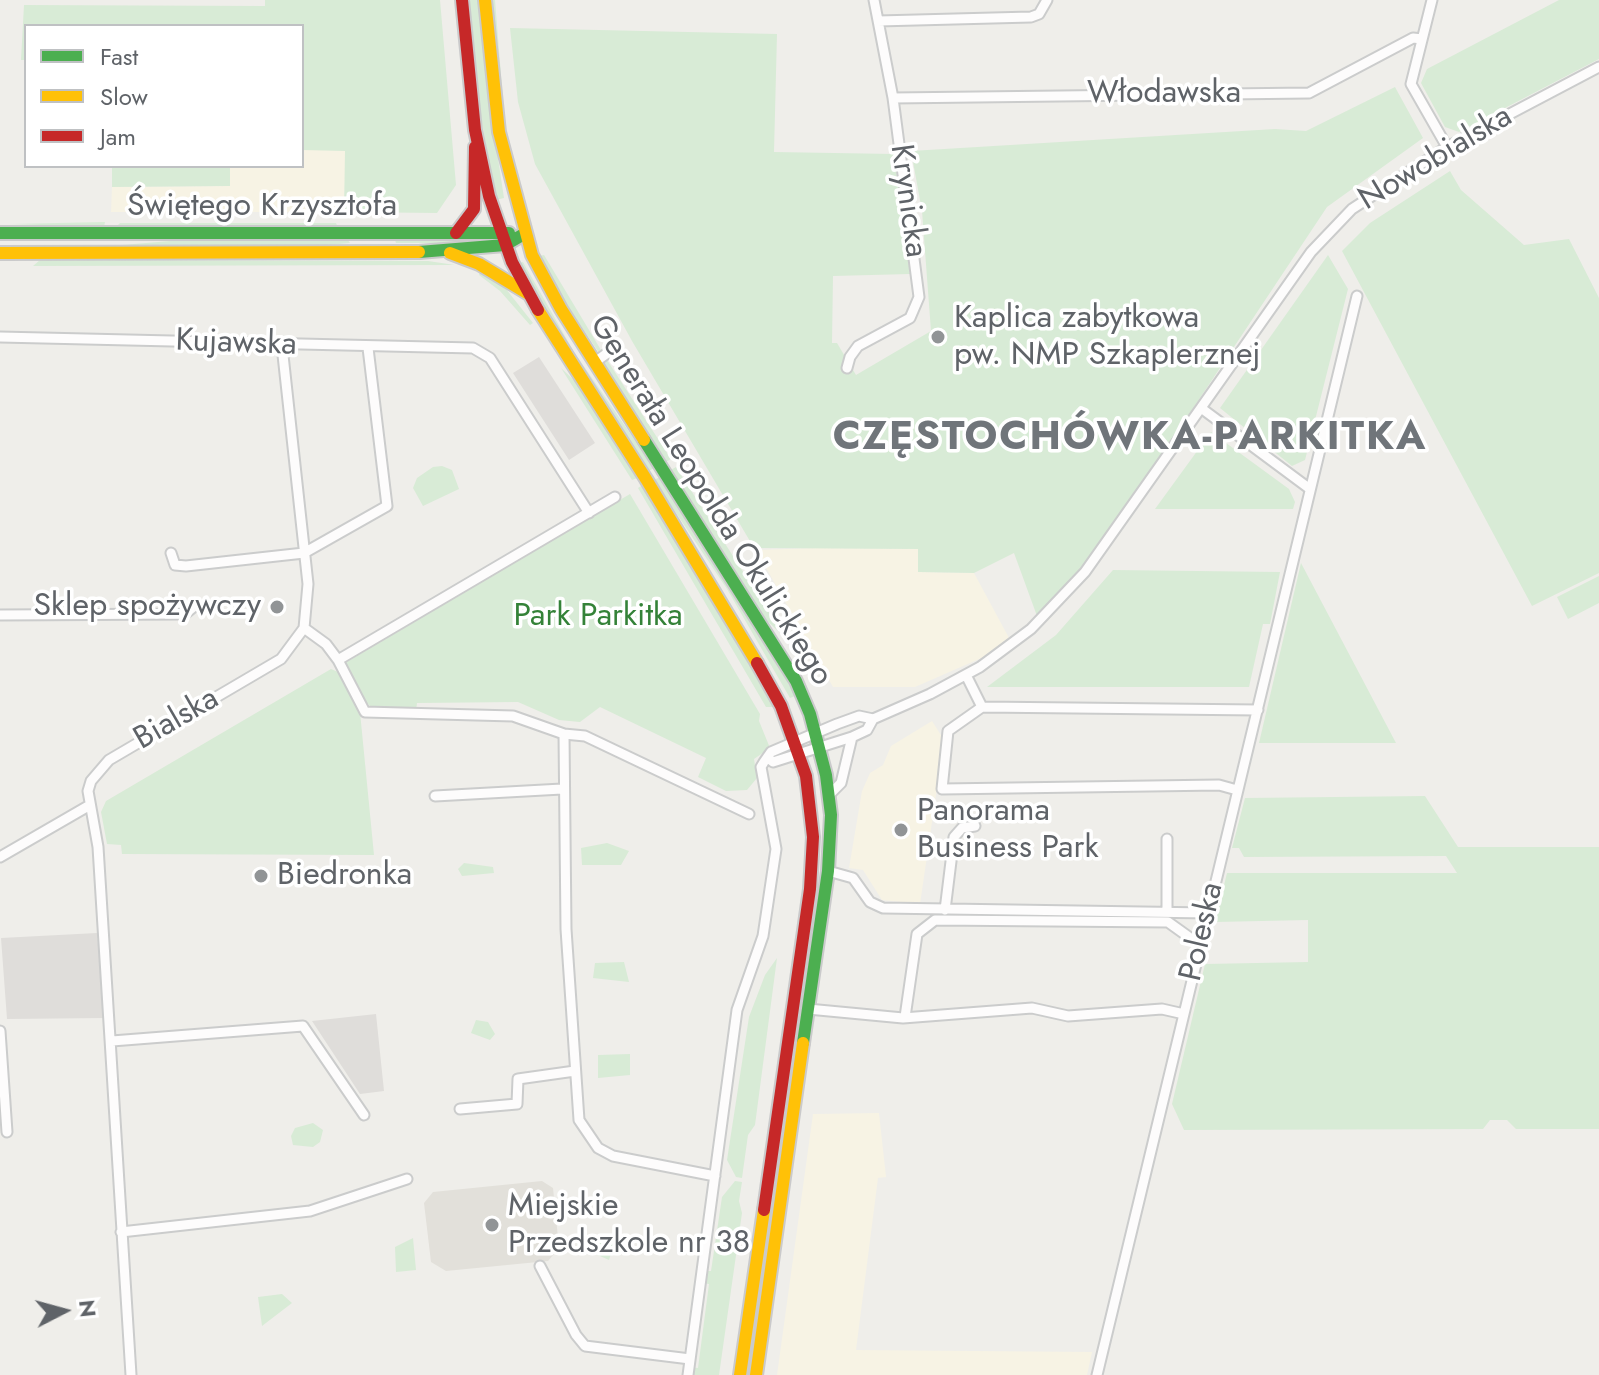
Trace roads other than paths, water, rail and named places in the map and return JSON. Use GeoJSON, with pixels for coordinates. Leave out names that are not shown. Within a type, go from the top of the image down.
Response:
{"type":"FeatureCollection","features":[{"type":"Feature","properties":{"kind":"main road","name":"Generała Leopolda Okulickiego"},"geometry":{"type":"LineString","coordinates":[[462,0],[475,130],[503,239],[527,293],[734,623],[781,706],[798,748],[811,811],[811,873],[740,1375]]}},
{"type":"Feature","properties":{"kind":"main road","name":"Generała Leopolda Okulickiego"},"geometry":{"type":"LineString","coordinates":[[485,0],[499,132],[524,234],[549,289],[796,681],[821,749],[829,795],[828,871],[756,1375]]}},
{"type":"Feature","properties":{"kind":"main road"},"geometry":{"type":"LineString","coordinates":[[456,233],[474,209],[475,130]]}},
{"type":"Feature","properties":{"kind":"main road","name":"Świętego Krzysztofa"},"geometry":{"type":"LineString","coordinates":[[0,233],[456,233],[503,239]]}},
{"type":"Feature","properties":{"kind":"main road"},"geometry":{"type":"LineString","coordinates":[[447,252],[524,234]]}},
{"type":"Feature","properties":{"kind":"main road"},"geometry":{"type":"LineString","coordinates":[[447,252],[479,264],[527,293]]}},
{"type":"Feature","properties":{"kind":"main road","name":"Świętego Krzysztofa"},"geometry":{"type":"LineString","coordinates":[[0,253],[447,252]]}},
{"type":"Feature","properties":{"kind":"street","name":"Krynicka"},"geometry":{"type":"LineString","coordinates":[[847,368],[858,346],[910,318],[919,297],[893,98],[874,0]]}},
{"type":"Feature","properties":{"kind":"street"},"geometry":{"type":"LineString","coordinates":[[878,21],[1031,17],[1039,14],[1047,0]]}},
{"type":"Feature","properties":{"kind":"street"},"geometry":{"type":"LineString","coordinates":[[1432,0],[1411,84],[1447,147]]}},
{"type":"Feature","properties":{"kind":"street","name":"Włodawska"},"geometry":{"type":"LineString","coordinates":[[893,98],[1309,93],[1413,38],[1422,39]]}},
{"type":"Feature","properties":{"kind":"street","name":"Nowobialska"},"geometry":{"type":"LineString","coordinates":[[798,748],[821,749],[867,730],[873,719],[966,675],[1008,648],[1053,609],[1104,546],[1325,236],[1352,209],[1447,147],[1599,67]]}},
{"type":"Feature","properties":{"kind":"street","name":"Poleska"},"geometry":{"type":"LineString","coordinates":[[1097,1375],[1357,296]]}},
{"type":"Feature","properties":{"kind":"street","name":"Kujawska"},"geometry":{"type":"LineString","coordinates":[[0,337],[282,346],[473,348],[490,358],[589,513]]}},
{"type":"Feature","properties":{"kind":"street"},"geometry":{"type":"LineString","coordinates":[[282,346],[308,597],[304,628],[326,644],[338,660],[365,712],[513,716],[564,734],[585,736],[749,814]]}},
{"type":"Feature","properties":{"kind":"street"},"geometry":{"type":"LineString","coordinates":[[171,553],[175,565],[186,566],[304,553],[387,506],[368,348]]}},
{"type":"Feature","properties":{"kind":"street"},"geometry":{"type":"LineString","coordinates":[[595,362],[613,349]]}},
{"type":"Feature","properties":{"kind":"street"},"geometry":{"type":"LineString","coordinates":[[1201,408],[1310,489]]}},
{"type":"Feature","properties":{"kind":"street"},"geometry":{"type":"LineString","coordinates":[[338,660],[615,497]]}},
{"type":"Feature","properties":{"kind":"street"},"geometry":{"type":"LineString","coordinates":[[0,615],[185,614],[197,604]]}},
{"type":"Feature","properties":{"kind":"street","name":"Bialska"},"geometry":{"type":"LineString","coordinates":[[90,805],[91,781],[101,766],[281,659],[304,628]]}},
{"type":"Feature","properties":{"kind":"street"},"geometry":{"type":"LineString","coordinates":[[966,675],[982,707]]}},
{"type":"Feature","properties":{"kind":"street"},"geometry":{"type":"LineString","coordinates":[[1237,790],[1219,785],[942,789],[948,731],[982,707],[1258,710]]}},
{"type":"Feature","properties":{"kind":"street","name":"Nowobialska"},"geometry":{"type":"LineString","coordinates":[[798,748],[816,733],[859,716],[873,719]]}},
{"type":"Feature","properties":{"kind":"street"},"geometry":{"type":"LineString","coordinates":[[564,734],[562,789],[579,1120],[598,1148],[613,1156],[715,1176]]}},
{"type":"Feature","properties":{"kind":"street"},"geometry":{"type":"LineString","coordinates":[[829,795],[841,783],[852,737]]}},
{"type":"Feature","properties":{"kind":"street"},"geometry":{"type":"LineString","coordinates":[[688,1375],[737,1010],[763,936],[776,849],[761,767],[768,758],[773,762],[798,748]]}},
{"type":"Feature","properties":{"kind":"street"},"geometry":{"type":"LineString","coordinates":[[435,796],[562,789]]}},
{"type":"Feature","properties":{"kind":"street"},"geometry":{"type":"LineString","coordinates":[[0,857],[90,805],[98,847],[112,1041],[131,1375]]}},
{"type":"Feature","properties":{"kind":"street"},"geometry":{"type":"LineString","coordinates":[[945,910],[954,837],[962,828],[975,826]]}},
{"type":"Feature","properties":{"kind":"street"},"geometry":{"type":"LineString","coordinates":[[1167,839],[1167,910]]}},
{"type":"Feature","properties":{"kind":"street"},"geometry":{"type":"LineString","coordinates":[[828,871],[853,878],[870,902],[878,907],[1208,913]]}},
{"type":"Feature","properties":{"kind":"street"},"geometry":{"type":"LineString","coordinates":[[905,1017],[917,934],[935,920],[1168,922],[1200,945]]}},
{"type":"Feature","properties":{"kind":"street"},"geometry":{"type":"LineString","coordinates":[[808,1009],[905,1017],[1032,1008],[1068,1016],[1162,1009],[1184,1014]]}},
{"type":"Feature","properties":{"kind":"street"},"geometry":{"type":"LineString","coordinates":[[112,1041],[303,1026],[364,1115]]}},
{"type":"Feature","properties":{"kind":"street"},"geometry":{"type":"LineString","coordinates":[[0,1031],[7,1132]]}},
{"type":"Feature","properties":{"kind":"street"},"geometry":{"type":"LineString","coordinates":[[460,1109],[517,1104],[518,1079],[575,1071]]}},
{"type":"Feature","properties":{"kind":"street"},"geometry":{"type":"LineString","coordinates":[[121,1232],[310,1211],[407,1179]]}},
{"type":"Feature","properties":{"kind":"street"},"geometry":{"type":"LineString","coordinates":[[540,1266],[576,1335],[585,1346],[670,1359],[690,1359]]}},
{"type":"Feature","properties":{"kind":"place","name":"Kaplica zabytkowa pw. NMP Szkaplerznej"},"geometry":{"type":"Point","coordinates":[938,337]}},
{"type":"Feature","properties":{"kind":"place","name":"Sklep spożywczy"},"geometry":{"type":"Point","coordinates":[277,607]}},
{"type":"Feature","properties":{"kind":"place","name":"Panorama Business Park"},"geometry":{"type":"Point","coordinates":[901,830]}},
{"type":"Feature","properties":{"kind":"place","name":"Biedronka"},"geometry":{"type":"Point","coordinates":[261,876]}},
{"type":"Feature","properties":{"kind":"place","name":"Miejskie Przedszkole nr 38"},"geometry":{"type":"Point","coordinates":[492,1225]}},
{"type":"Feature","properties":{"kind":"district","name":"CZĘSTOCHÓWKA-PARKITKA"},"geometry":{"type":"Point","coordinates":[1130,439]}},
{"type":"Feature","properties":{"kind":"park label","name":"Park Parkitka"},"geometry":{"type":"Point","coordinates":[598,617]}}]}
